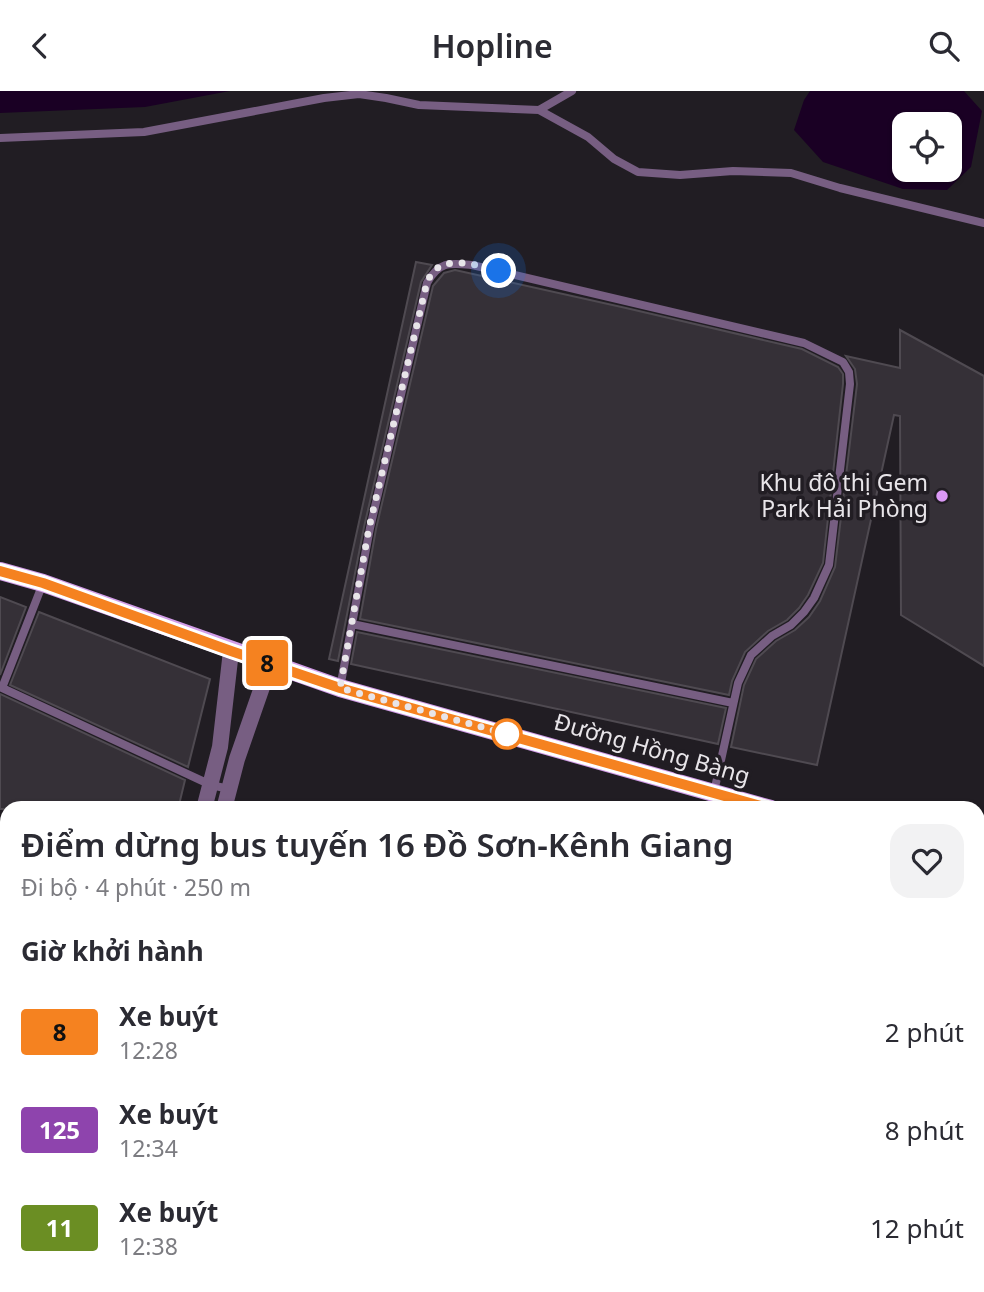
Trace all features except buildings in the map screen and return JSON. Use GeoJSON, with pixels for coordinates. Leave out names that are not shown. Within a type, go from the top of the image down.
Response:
{"type":"FeatureCollection","features":[{"type":"Feature","properties":{"kind":"main road","name":"Đường Hồng Bàng"},"geometry":{"type":"LineString","coordinates":[[0,571],[43,583],[340,688],[742,801]]}},
{"type":"Feature","properties":{"kind":"street"},"geometry":{"type":"LineString","coordinates":[[206,801],[220,747],[231,651]]}},
{"type":"Feature","properties":{"kind":"street"},"geometry":{"type":"LineString","coordinates":[[226,801],[237,759],[271,664]]}},
{"type":"Feature","properties":{"kind":"lane"},"geometry":{"type":"LineString","coordinates":[[539,110],[572,91]]}},
{"type":"Feature","properties":{"kind":"lane"},"geometry":{"type":"LineString","coordinates":[[0,138],[144,132],[324,98],[359,94],[419,105],[539,110],[588,137],[614,159],[638,172],[680,176],[733,171],[791,173],[840,188],[984,223]]}},
{"type":"Feature","properties":{"kind":"lane"},"geometry":{"type":"LineString","coordinates":[[340,688],[369,528],[427,282],[434,271],[446,265],[472,265],[804,343],[843,362],[849,372],[850,384],[829,565],[814,598],[804,611],[791,625],[772,636],[751,655],[738,683],[714,792]]}},
{"type":"Feature","properties":{"kind":"lane"},"geometry":{"type":"LineString","coordinates":[[43,583],[1,687],[211,785],[229,789]]}},
{"type":"Feature","properties":{"kind":"lane"},"geometry":{"type":"LineString","coordinates":[[352,624],[733,703]]}},
{"type":"Feature","properties":{"kind":"shaded area"},"geometry":{"type":"Polygon","coordinates":[[[0,91],[230,91],[145,107],[0,113],[0,91]]]}},
{"type":"Feature","properties":{"kind":"shaded area"},"geometry":{"type":"Polygon","coordinates":[[[810,91],[964,91],[982,111],[971,167],[962,176],[962,112],[892,112],[892,182],[955,182],[947,190],[903,189],[823,162],[794,130],[804,100],[810,91]]]}},
{"type":"Feature","properties":{"kind":"bus line","name":"8"},"geometry":{"type":"LineString","coordinates":[[0,571],[43,583],[340,688],[746,801]]}},
{"type":"Feature","properties":{"kind":"place","name":"Khu đô thị Gem Park Hải Phòng"},"geometry":{"type":"Point","coordinates":[942,496]}},
{"type":"Feature","properties":{"kind":"route"},"geometry":{"type":"LineString","coordinates":[[499,271],[472,265],[446,265],[434,271],[427,282],[369,528],[340,688],[507,734]]}}]}
